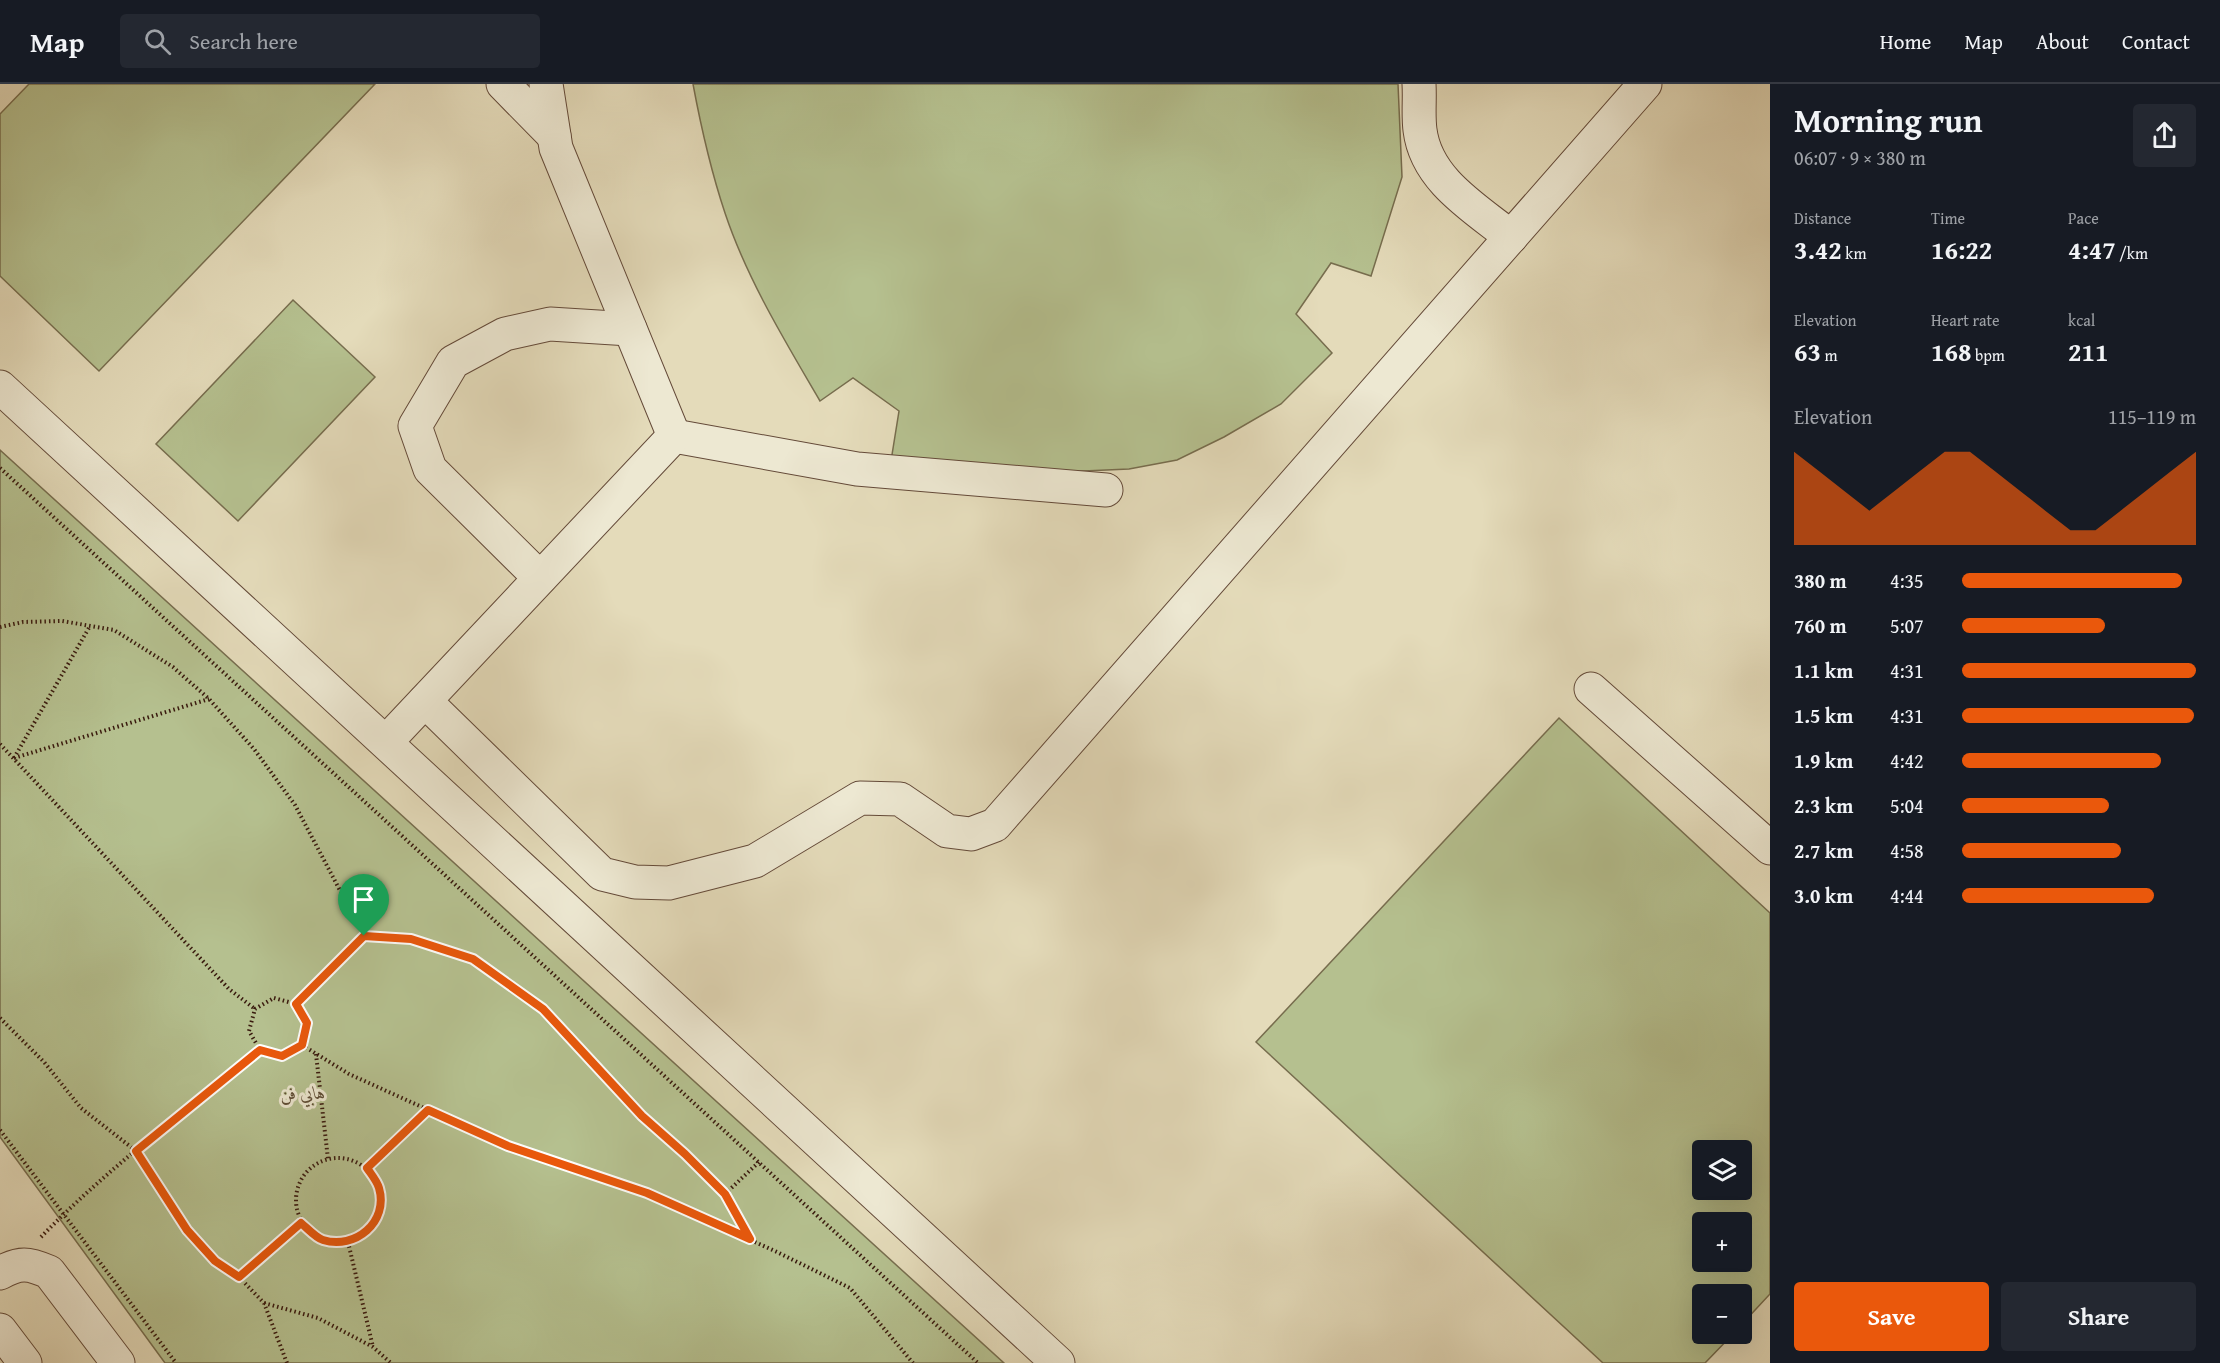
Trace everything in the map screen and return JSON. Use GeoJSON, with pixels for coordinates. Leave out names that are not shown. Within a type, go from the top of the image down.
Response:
{"type":"FeatureCollection","features":[{"type":"Feature","properties":{"kind":"street"},"geometry":{"type":"LineString","coordinates":[[503,84],[554,136]]}},
{"type":"Feature","properties":{"kind":"street"},"geometry":{"type":"LineString","coordinates":[[546,84],[556,148],[674,436]]}},
{"type":"Feature","properties":{"kind":"street"},"geometry":{"type":"LineString","coordinates":[[1419,84],[1420,132],[1430,163],[1449,187],[1511,237]]}},
{"type":"Feature","properties":{"kind":"street"},"geometry":{"type":"LineString","coordinates":[[425,701],[602,874],[635,882],[669,883],[755,861],[860,798],[900,798],[947,831],[971,834],[995,825],[1645,84]]}},
{"type":"Feature","properties":{"kind":"street"},"geometry":{"type":"LineString","coordinates":[[540,578],[430,469],[415,426],[453,362],[505,333],[550,324],[630,329]]}},
{"type":"Feature","properties":{"kind":"street"},"geometry":{"type":"LineString","coordinates":[[0,387],[1058,1363]]}},
{"type":"Feature","properties":{"kind":"street"},"geometry":{"type":"LineString","coordinates":[[674,436],[857,469],[1106,490]]}},
{"type":"Feature","properties":{"kind":"street"},"geometry":{"type":"LineString","coordinates":[[386,742],[674,436]]}},
{"type":"Feature","properties":{"kind":"street"},"geometry":{"type":"LineString","coordinates":[[1591,689],[1770,848]]}},
{"type":"Feature","properties":{"kind":"street"},"geometry":{"type":"LineString","coordinates":[[7,1269],[32,1264],[49,1272],[118,1363]]}},
{"type":"Feature","properties":{"kind":"street"},"geometry":{"type":"LineString","coordinates":[[0,1330],[25,1363]]}},
{"type":"Feature","properties":{"kind":"path"},"geometry":{"type":"LineString","coordinates":[[0,468],[978,1363]]}},
{"type":"Feature","properties":{"kind":"path"},"geometry":{"type":"LineString","coordinates":[[0,627],[23,622],[62,621],[114,630],[173,667],[209,699],[254,749],[295,805],[364,936]]}},
{"type":"Feature","properties":{"kind":"path"},"geometry":{"type":"LineString","coordinates":[[14,758],[90,626]]}},
{"type":"Feature","properties":{"kind":"path"},"geometry":{"type":"LineString","coordinates":[[14,758],[209,699]]}},
{"type":"Feature","properties":{"kind":"path"},"geometry":{"type":"LineString","coordinates":[[0,744],[229,988],[255,1009]]}},
{"type":"Feature","properties":{"kind":"path"},"geometry":{"type":"LineString","coordinates":[[296,1004],[364,936],[411,939],[473,959],[543,1009],[642,1116],[725,1194],[750,1239]]}},
{"type":"Feature","properties":{"kind":"path"},"geometry":{"type":"LineString","coordinates":[[274,998],[296,1004],[307,1023],[302,1045],[282,1056],[260,1050],[249,1031],[255,1009],[274,998]]}},
{"type":"Feature","properties":{"kind":"path"},"geometry":{"type":"LineString","coordinates":[[0,1018],[44,1062],[81,1108],[136,1151],[187,1230],[215,1261],[239,1277],[264,1302],[287,1363]]}},
{"type":"Feature","properties":{"kind":"path"},"geometry":{"type":"LineString","coordinates":[[302,1045],[349,1074],[508,1146],[647,1193],[750,1239],[850,1288],[913,1363]]}},
{"type":"Feature","properties":{"kind":"path"},"geometry":{"type":"LineString","coordinates":[[7,1269],[65,1213],[136,1151],[260,1050]]}},
{"type":"Feature","properties":{"kind":"path"},"geometry":{"type":"LineString","coordinates":[[316,1054],[328,1159]]}},
{"type":"Feature","properties":{"kind":"path"},"geometry":{"type":"LineString","coordinates":[[367,1168],[428,1110]]}},
{"type":"Feature","properties":{"kind":"path"},"geometry":{"type":"LineString","coordinates":[[0,1130],[65,1213],[176,1363]]}},
{"type":"Feature","properties":{"kind":"path"},"geometry":{"type":"LineString","coordinates":[[328,1159],[348,1159],[367,1168],[379,1188],[380,1211],[369,1231],[348,1242],[322,1240],[301,1223],[295,1197],[305,1173],[328,1159]]}},
{"type":"Feature","properties":{"kind":"path"},"geometry":{"type":"LineString","coordinates":[[725,1194],[759,1162]]}},
{"type":"Feature","properties":{"kind":"path"},"geometry":{"type":"LineString","coordinates":[[239,1277],[301,1223]]}},
{"type":"Feature","properties":{"kind":"path"},"geometry":{"type":"LineString","coordinates":[[348,1242],[373,1347]]}},
{"type":"Feature","properties":{"kind":"path"},"geometry":{"type":"LineString","coordinates":[[264,1302],[318,1318],[373,1347],[391,1363]]}},
{"type":"Feature","properties":{"kind":"green space"},"geometry":{"type":"Polygon","coordinates":[[[29,84],[375,84],[99,371],[0,276],[0,114],[29,84]]]}},
{"type":"Feature","properties":{"kind":"green space"},"geometry":{"type":"Polygon","coordinates":[[[693,84],[1398,84],[1402,177],[1371,276],[1331,263],[1296,314],[1332,353],[1281,404],[1224,437],[1177,460],[1129,469],[1038,473],[891,461],[899,411],[853,378],[820,401],[768,309],[744,262],[725,213],[707,149],[693,84]]]}},
{"type":"Feature","properties":{"kind":"green space"},"geometry":{"type":"Polygon","coordinates":[[[293,300],[375,377],[238,521],[156,444],[293,300]]]}},
{"type":"Feature","properties":{"kind":"green space","name":"هابي فن"},"geometry":{"type":"Polygon","coordinates":[[[0,450],[1004,1363],[165,1363],[0,1137],[0,450]]]}},
{"type":"Feature","properties":{"kind":"green space"},"geometry":{"type":"Polygon","coordinates":[[[1559,718],[1770,913],[1770,1294],[1752,1313],[1752,1284],[1692,1284],[1692,1344],[1723,1344],[1705,1363],[1603,1363],[1256,1042],[1559,718]]]}},
{"type":"Feature","properties":{"kind":"route"},"geometry":{"type":"LineString","coordinates":[[364,936],[411,939],[473,959],[543,1009],[642,1116],[725,1194],[750,1239],[647,1193],[508,1146],[428,1110],[367,1168],[379,1188],[380,1211],[369,1231],[348,1242],[322,1240],[301,1223],[239,1277],[215,1261],[187,1230],[136,1151],[260,1050],[282,1056],[302,1045],[307,1023],[296,1004],[364,936]]}}]}
